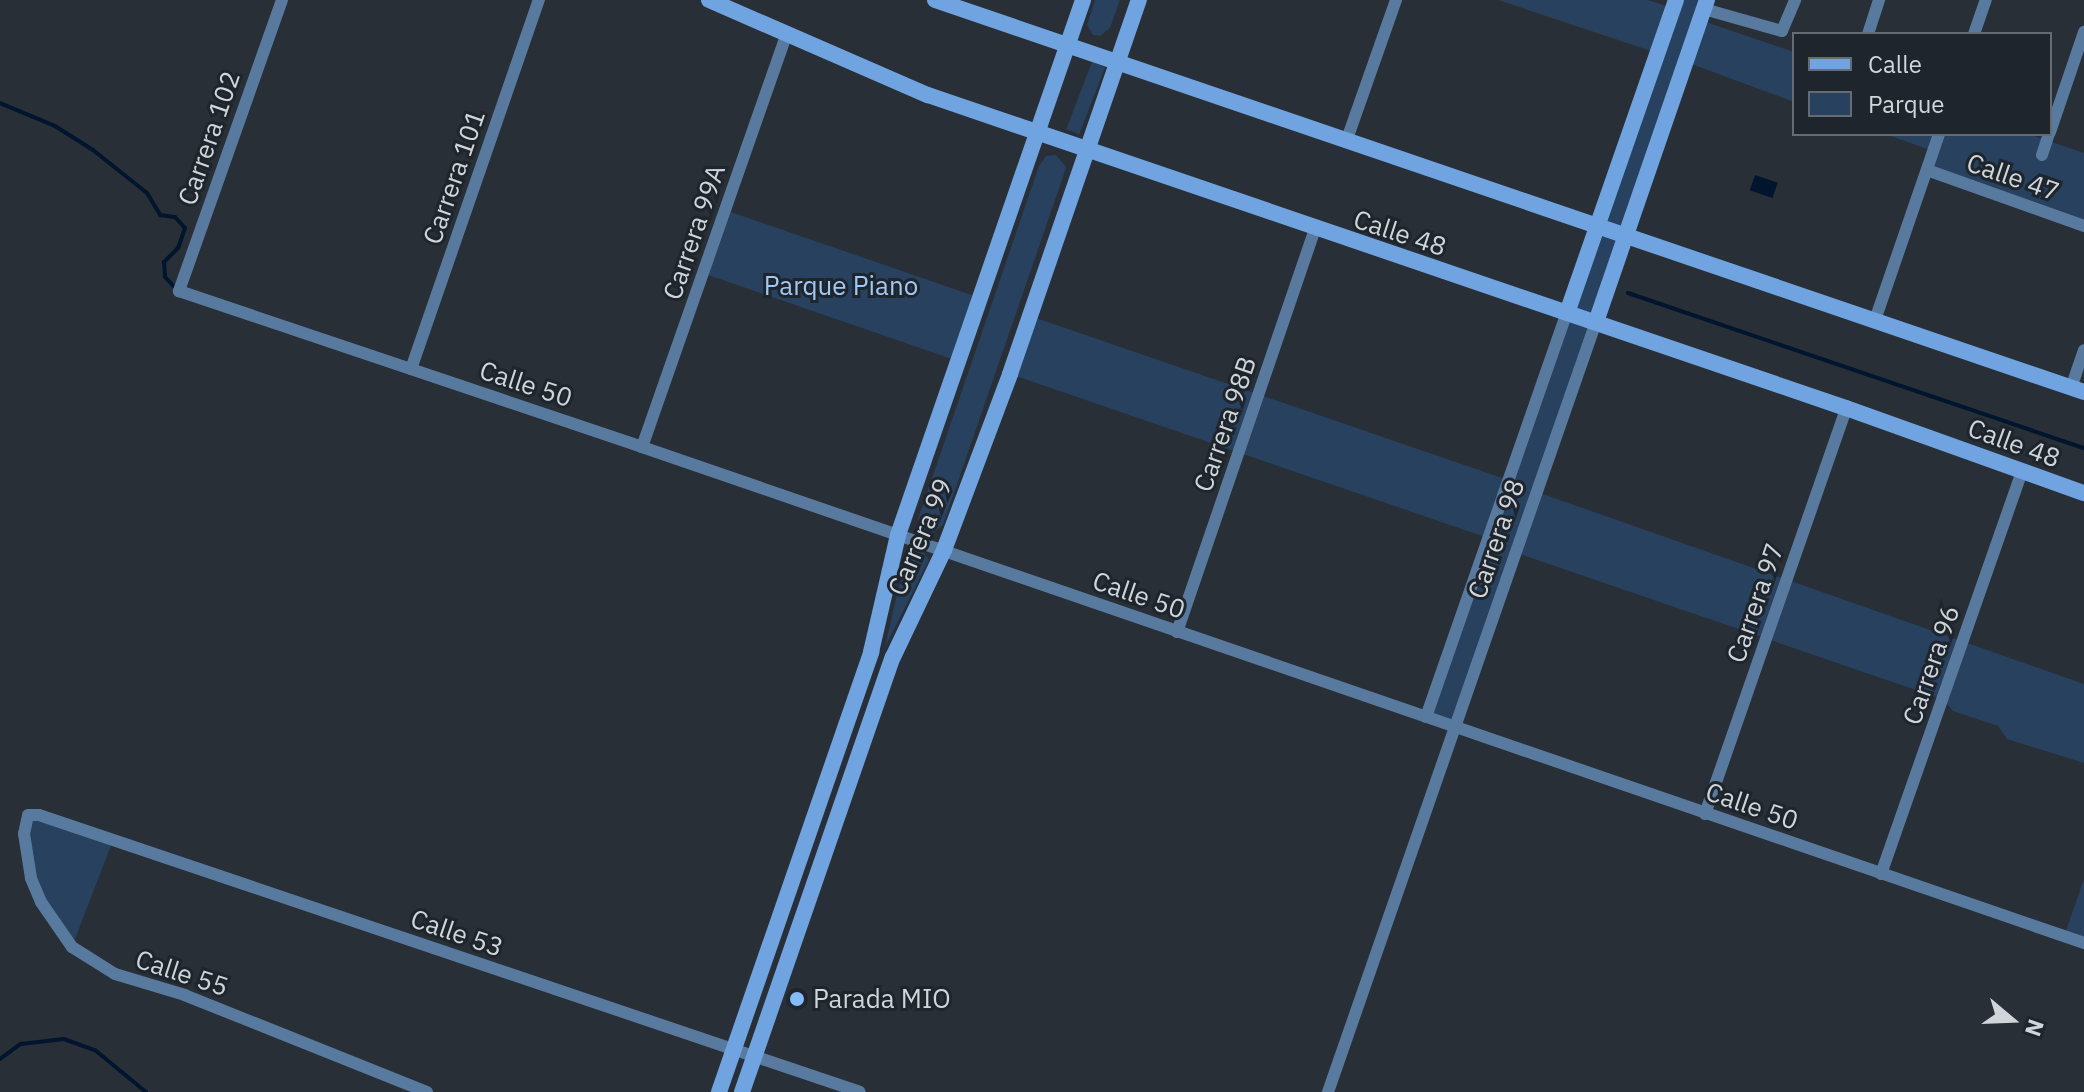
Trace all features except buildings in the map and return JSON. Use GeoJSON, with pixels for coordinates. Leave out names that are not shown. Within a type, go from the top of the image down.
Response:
{"type":"FeatureCollection","features":[{"type":"Feature","properties":{"kind":"main road","name":"Calle 48"},"geometry":{"type":"LineString","coordinates":[[709,0],[928,95],[1315,230],[1846,408],[2084,493]]}},
{"type":"Feature","properties":{"kind":"main road"},"geometry":{"type":"LineString","coordinates":[[935,0],[2078,390]]}},
{"type":"Feature","properties":{"kind":"main road","name":"Carrera 99"},"geometry":{"type":"LineString","coordinates":[[719,1092],[871,652],[898,535],[1083,0]]}},
{"type":"Feature","properties":{"kind":"main road","name":"Carrera 99"},"geometry":{"type":"LineString","coordinates":[[742,1092],[893,657],[944,550],[1010,374],[1139,0]]}},
{"type":"Feature","properties":{"kind":"main road","name":"Carrera 98"},"geometry":{"type":"LineString","coordinates":[[1567,313],[1676,0]]}},
{"type":"Feature","properties":{"kind":"main road","name":"Carrera 98"},"geometry":{"type":"LineString","coordinates":[[1596,322],[1705,4]]}},
{"type":"Feature","properties":{"kind":"street","name":"Carrera 102"},"geometry":{"type":"LineString","coordinates":[[179,291],[282,0]]}},
{"type":"Feature","properties":{"kind":"street","name":"Carrera 101"},"geometry":{"type":"LineString","coordinates":[[411,369],[539,0]]}},
{"type":"Feature","properties":{"kind":"street"},"geometry":{"type":"LineString","coordinates":[[1346,142],[1396,0]]}},
{"type":"Feature","properties":{"kind":"street"},"geometry":{"type":"LineString","coordinates":[[1705,4],[1782,31],[1795,0]]}},
{"type":"Feature","properties":{"kind":"street"},"geometry":{"type":"LineString","coordinates":[[1869,32],[1879,0]]}},
{"type":"Feature","properties":{"kind":"street"},"geometry":{"type":"LineString","coordinates":[[1975,32],[1986,0]]}},
{"type":"Feature","properties":{"kind":"street"},"geometry":{"type":"LineString","coordinates":[[2052,127],[2084,32]]}},
{"type":"Feature","properties":{"kind":"street","name":"Carrera 99A"},"geometry":{"type":"LineString","coordinates":[[642,447],[787,33]]}},
{"type":"Feature","properties":{"kind":"street"},"geometry":{"type":"LineString","coordinates":[[1875,320],[1938,136]]}},
{"type":"Feature","properties":{"kind":"street"},"geometry":{"type":"LineString","coordinates":[[2042,155],[2049,136]]}},
{"type":"Feature","properties":{"kind":"street","name":"Calle 47"},"geometry":{"type":"LineString","coordinates":[[1927,170],[2084,226]]}},
{"type":"Feature","properties":{"kind":"street","name":"Carrera 98B"},"geometry":{"type":"LineString","coordinates":[[1177,632],[1315,230]]}},
{"type":"Feature","properties":{"kind":"street","name":"Calle 50"},"geometry":{"type":"LineString","coordinates":[[179,291],[944,550],[2084,943]]}},
{"type":"Feature","properties":{"kind":"street","name":"Carrera 98"},"geometry":{"type":"LineString","coordinates":[[1426,717],[1567,313]]}},
{"type":"Feature","properties":{"kind":"street","name":"Carrera 98"},"geometry":{"type":"LineString","coordinates":[[1328,1092],[1596,322]]}},
{"type":"Feature","properties":{"kind":"street"},"geometry":{"type":"LineString","coordinates":[[2078,390],[2084,350]]}},
{"type":"Feature","properties":{"kind":"street","name":"Carrera 97"},"geometry":{"type":"LineString","coordinates":[[1705,814],[1846,408]]}},
{"type":"Feature","properties":{"kind":"street","name":"Carrera 96"},"geometry":{"type":"LineString","coordinates":[[1881,874],[2022,471]]}},
{"type":"Feature","properties":{"kind":"street","name":"Calle 55"},"geometry":{"type":"LineString","coordinates":[[39,815],[28,815],[24,834],[31,878],[41,902],[72,947],[115,974],[196,999],[427,1092]]}},
{"type":"Feature","properties":{"kind":"street","name":"Calle 53"},"geometry":{"type":"LineString","coordinates":[[39,815],[860,1092]]}},
{"type":"Feature","properties":{"kind":"green space"},"geometry":{"type":"Polygon","coordinates":[[[1095,0],[1120,0],[1110,28],[1100,36],[1093,35],[1087,25],[1095,0]]]}},
{"type":"Feature","properties":{"kind":"green space"},"geometry":{"type":"Polygon","coordinates":[[[1498,0],[1648,0],[1672,8],[1676,0],[1707,0],[1700,20],[1792,51],[1792,101],[1686,62],[1537,492],[2084,684],[2084,763],[2007,739],[1998,726],[1953,711],[1942,699],[1517,553],[1457,728],[1426,717],[1488,538],[1010,374],[1030,316],[1508,480],[1657,53],[1498,0]]]}},
{"type":"Feature","properties":{"kind":"green space"},"geometry":{"type":"Polygon","coordinates":[[[1092,62],[1105,67],[1079,134],[1066,129],[1092,62]]]}},
{"type":"Feature","properties":{"kind":"green space"},"geometry":{"type":"Polygon","coordinates":[[[1891,136],[2034,136],[2084,153],[2084,226],[1927,170],[1933,151],[1891,136]]]}},
{"type":"Feature","properties":{"kind":"green space"},"geometry":{"type":"Polygon","coordinates":[[[1056,155],[1066,167],[1063,177],[943,525],[930,535],[922,532],[918,519],[1039,166],[1046,156],[1056,155]]]}},
{"type":"Feature","properties":{"kind":"green space","name":"Parque Piano"},"geometry":{"type":"Polygon","coordinates":[[[725,210],[980,298],[958,361],[703,273],[725,210]]]}},
{"type":"Feature","properties":{"kind":"green space"},"geometry":{"type":"Polygon","coordinates":[[[920,547],[929,560],[885,647],[906,555],[920,547]]]}},
{"type":"Feature","properties":{"kind":"green space"},"geometry":{"type":"Polygon","coordinates":[[[28,815],[113,840],[72,947],[31,878],[28,815]]]}},
{"type":"Feature","properties":{"kind":"green space"},"geometry":{"type":"Polygon","coordinates":[[[2084,879],[2084,943],[2064,936],[2084,879]]]}},
{"type":"Feature","properties":{"kind":"shaded area"},"geometry":{"type":"Polygon","coordinates":[[[1755,175],[1778,183],[1772,198],[1750,190],[1755,175]]]}},
{"type":"Feature","properties":{"kind":"waterway"},"geometry":{"type":"LineString","coordinates":[[0,103],[55,126],[93,150],[147,193],[160,215],[175,217],[185,228],[178,248],[164,262],[165,277],[177,290]]}},
{"type":"Feature","properties":{"kind":"waterway"},"geometry":{"type":"LineString","coordinates":[[1628,293],[2084,448]]}},
{"type":"Feature","properties":{"kind":"waterway"},"geometry":{"type":"LineString","coordinates":[[0,1059],[21,1044],[64,1039],[95,1050],[146,1092]]}},
{"type":"Feature","properties":{"kind":"place","name":"Parada MIO"},"geometry":{"type":"Point","coordinates":[797,999]}}]}
